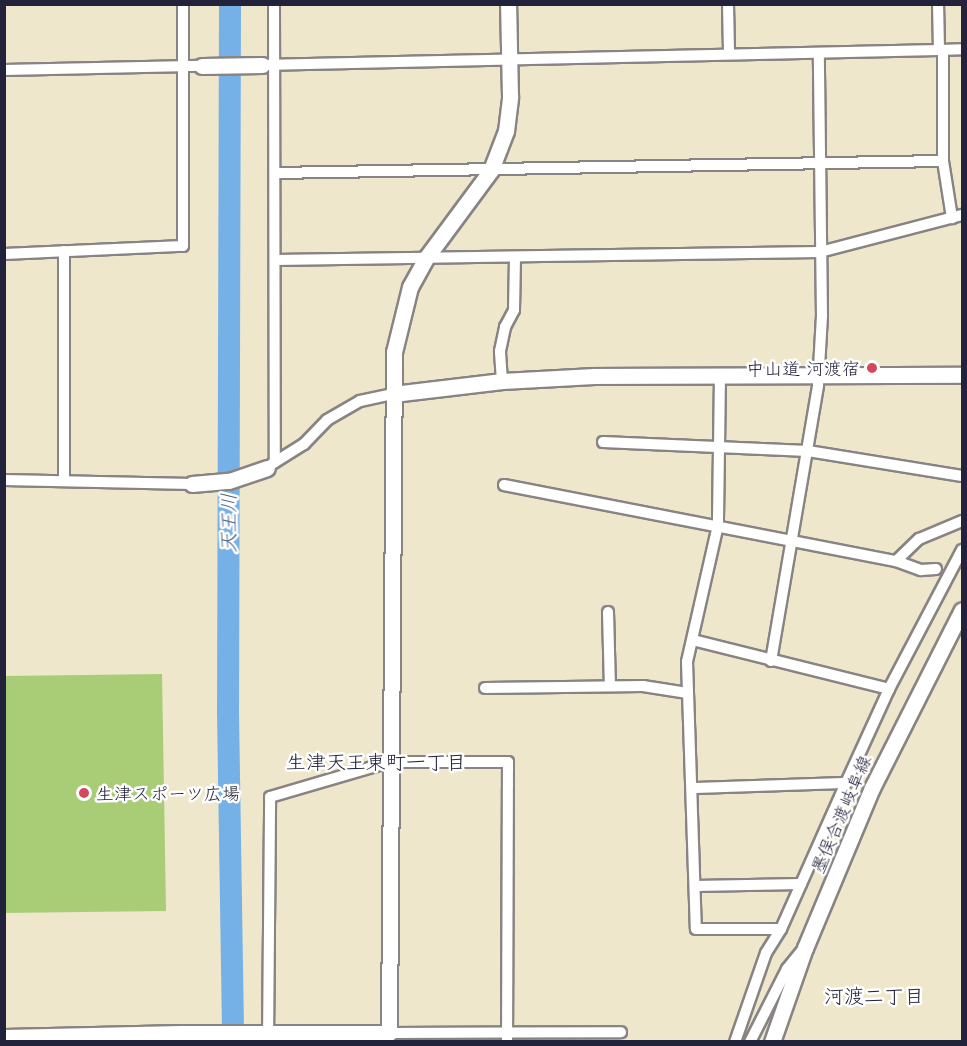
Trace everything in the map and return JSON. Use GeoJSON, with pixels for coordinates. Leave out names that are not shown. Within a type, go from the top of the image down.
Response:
{"type":"FeatureCollection","features":[{"type":"Feature","properties":{"kind":"street"},"geometry":{"type":"LineString","coordinates":[[4,254],[183,246],[185,67],[183,4]]}},
{"type":"Feature","properties":{"kind":"street"},"geometry":{"type":"LineString","coordinates":[[271,465],[275,173],[268,65],[274,4]]}},
{"type":"Feature","properties":{"kind":"street"},"geometry":{"type":"LineString","coordinates":[[389,1033],[394,352],[401,318],[411,287],[426,258],[491,170],[506,131],[510,96],[508,4]]}},
{"type":"Feature","properties":{"kind":"street"},"geometry":{"type":"LineString","coordinates":[[728,4],[729,53]]}},
{"type":"Feature","properties":{"kind":"street"},"geometry":{"type":"LineString","coordinates":[[275,260],[820,252],[957,216],[943,161],[938,4]]}},
{"type":"Feature","properties":{"kind":"street"},"geometry":{"type":"LineString","coordinates":[[4,70],[963,49]]}},
{"type":"Feature","properties":{"kind":"street"},"geometry":{"type":"LineString","coordinates":[[771,662],[819,375],[822,316],[819,53]]}},
{"type":"Feature","properties":{"kind":"street"},"geometry":{"type":"LineString","coordinates":[[275,173],[943,161]]}},
{"type":"Feature","properties":{"kind":"street"},"geometry":{"type":"LineString","coordinates":[[64,251],[64,480]]}},
{"type":"Feature","properties":{"kind":"street"},"geometry":{"type":"LineString","coordinates":[[502,381],[501,351],[505,327],[514,310],[515,258]]}},
{"type":"Feature","properties":{"kind":"street"},"geometry":{"type":"LineString","coordinates":[[4,480],[192,484],[229,481],[271,465],[304,444],[327,420],[360,401],[393,394],[502,381],[594,376],[963,375]]}},
{"type":"Feature","properties":{"kind":"street"},"geometry":{"type":"LineString","coordinates":[[720,376],[718,525],[687,662],[696,929],[781,929]]}},
{"type":"Feature","properties":{"kind":"street"},"geometry":{"type":"LineString","coordinates":[[603,442],[808,451],[963,476]]}},
{"type":"Feature","properties":{"kind":"street"},"geometry":{"type":"LineString","coordinates":[[504,485],[896,561],[921,570],[936,569]]}},
{"type":"Feature","properties":{"kind":"street"},"geometry":{"type":"LineString","coordinates":[[896,561],[918,539],[963,521]]}},
{"type":"Feature","properties":{"kind":"street"},"geometry":{"type":"LineString","coordinates":[[735,1041],[766,953],[781,929],[889,689],[963,550]]}},
{"type":"Feature","properties":{"kind":"street","name":"墨俣合渡岐阜線"},"geometry":{"type":"LineString","coordinates":[[772,1041],[805,948],[872,788],[963,610]]}},
{"type":"Feature","properties":{"kind":"street"},"geometry":{"type":"LineString","coordinates":[[608,612],[610,686]]}},
{"type":"Feature","properties":{"kind":"street"},"geometry":{"type":"LineString","coordinates":[[693,640],[771,662],[889,689]]}},
{"type":"Feature","properties":{"kind":"street"},"geometry":{"type":"LineString","coordinates":[[485,688],[644,686],[687,693]]}},
{"type":"Feature","properties":{"kind":"street"},"geometry":{"type":"LineString","coordinates":[[266,1035],[270,797],[390,762],[508,762],[507,1037]]}},
{"type":"Feature","properties":{"kind":"street"},"geometry":{"type":"LineString","coordinates":[[693,788],[846,783]]}},
{"type":"Feature","properties":{"kind":"street"},"geometry":{"type":"LineString","coordinates":[[695,886],[801,884]]}},
{"type":"Feature","properties":{"kind":"street"},"geometry":{"type":"LineString","coordinates":[[750,1041],[787,969],[805,948]]}},
{"type":"Feature","properties":{"kind":"street"},"geometry":{"type":"LineString","coordinates":[[4,1037],[389,1033],[507,1037],[621,1032]]}},
{"type":"Feature","properties":{"kind":"green space","name":"生津スポーツ広場"},"geometry":{"type":"Polygon","coordinates":[[[162,674],[166,911],[5,913],[5,676],[162,674]]]}},
{"type":"Feature","properties":{"kind":"waterway","name":"天王川"},"geometry":{"type":"LineString","coordinates":[[230,4],[228,712],[233,1042]]}},
{"type":"Feature","properties":{"kind":"place","name":"中山道 河渡宿"},"geometry":{"type":"Point","coordinates":[872,368]}},
{"type":"Feature","properties":{"kind":"place","name":"生津スポーツ広場"},"geometry":{"type":"Point","coordinates":[84,793]}},
{"type":"Feature","properties":{"kind":"district","name":"生津天王東町一丁目"},"geometry":{"type":"Point","coordinates":[376,761]}},
{"type":"Feature","properties":{"kind":"district","name":"河渡二丁目"},"geometry":{"type":"Point","coordinates":[874,995]}}]}
